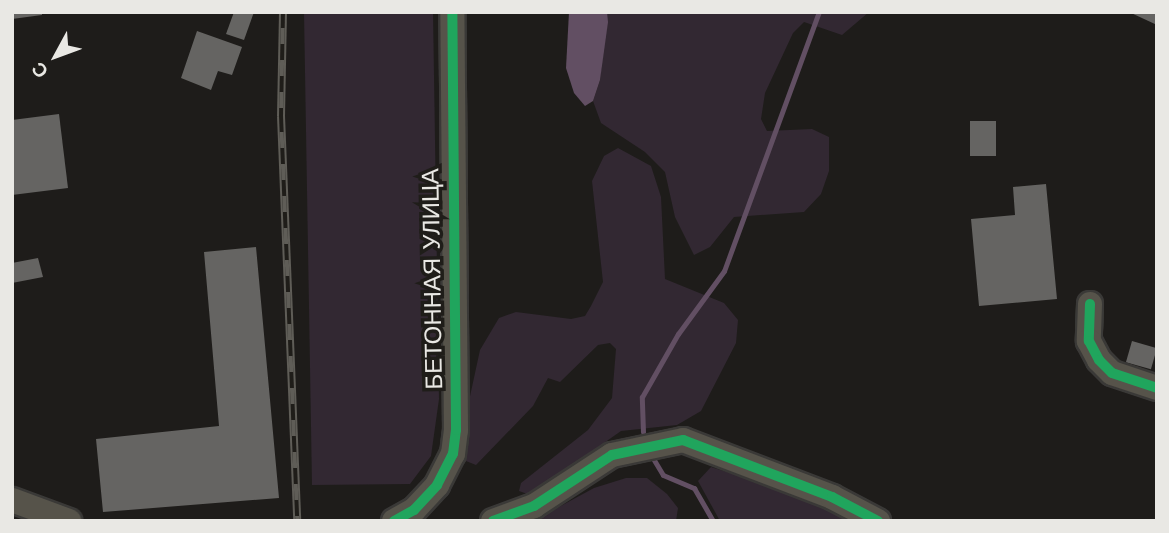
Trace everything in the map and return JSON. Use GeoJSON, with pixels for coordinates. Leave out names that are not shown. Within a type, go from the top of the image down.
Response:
{"type":"FeatureCollection","features":[{"type":"Feature","properties":{"kind":"street","name":"БЕТОННАЯ УЛИЦА"},"geometry":{"type":"LineString","coordinates":[[394,521],[414,510],[437,485],[453,454],[456,430],[452,12]]}},
{"type":"Feature","properties":{"kind":"street"},"geometry":{"type":"LineString","coordinates":[[1090,304],[1089,341],[1099,360],[1112,373],[1157,388]]}},
{"type":"Feature","properties":{"kind":"street"},"geometry":{"type":"LineString","coordinates":[[493,521],[534,506],[612,455],[676,440],[708,446],[878,521]]}},
{"type":"Feature","properties":{"kind":"street"},"geometry":{"type":"LineString","coordinates":[[12,500],[69,521]]}},
{"type":"Feature","properties":{"kind":"shaded area"},"geometry":{"type":"Polygon","coordinates":[[[304,12],[433,12],[439,399],[431,456],[410,484],[312,485],[304,12]]]}},
{"type":"Feature","properties":{"kind":"shaded area"},"geometry":{"type":"Polygon","coordinates":[[[569,12],[607,12],[600,80],[593,101],[585,106],[574,93],[566,68],[569,12]]]}},
{"type":"Feature","properties":{"kind":"shaded area"},"geometry":{"type":"Polygon","coordinates":[[[607,12],[869,12],[842,35],[804,22],[793,33],[765,93],[761,119],[767,131],[812,129],[829,137],[829,171],[821,194],[804,212],[734,217],[710,247],[694,255],[675,217],[665,172],[645,152],[601,123],[593,101],[600,80],[607,12]]]}},
{"type":"Feature","properties":{"kind":"shaded area"},"geometry":{"type":"Polygon","coordinates":[[[618,148],[651,166],[661,197],[665,279],[724,303],[738,320],[736,343],[701,411],[677,425],[621,431],[530,495],[519,491],[521,483],[588,430],[612,398],[616,349],[610,343],[598,345],[560,382],[548,378],[533,406],[476,465],[466,461],[464,424],[480,350],[499,318],[516,312],[571,319],[585,316],[603,282],[592,181],[604,156],[618,148]]]}},
{"type":"Feature","properties":{"kind":"shaded area"},"geometry":{"type":"Polygon","coordinates":[[[711,467],[769,485],[859,521],[720,521],[698,481],[711,467]]]}},
{"type":"Feature","properties":{"kind":"shaded area"},"geometry":{"type":"Polygon","coordinates":[[[626,478],[647,478],[667,494],[678,508],[676,521],[533,521],[594,488],[626,478]]]}},
{"type":"Feature","properties":{"kind":"building"},"geometry":{"type":"Polygon","coordinates":[[[12,12],[42,12],[42,15],[12,19],[12,12]]]}},
{"type":"Feature","properties":{"kind":"building"},"geometry":{"type":"Polygon","coordinates":[[[234,12],[254,12],[244,40],[226,34],[234,12]]]}},
{"type":"Feature","properties":{"kind":"building"},"geometry":{"type":"Polygon","coordinates":[[[1129,12],[1157,12],[1157,25],[1129,12]]]}},
{"type":"Feature","properties":{"kind":"building"},"geometry":{"type":"Polygon","coordinates":[[[197,31],[242,47],[232,75],[218,71],[211,90],[181,78],[197,31]]]}},
{"type":"Feature","properties":{"kind":"building"},"geometry":{"type":"Polygon","coordinates":[[[59,114],[68,188],[12,195],[12,120],[59,114]]]}},
{"type":"Feature","properties":{"kind":"building"},"geometry":{"type":"Polygon","coordinates":[[[970,121],[996,121],[996,156],[970,156],[970,121]]]}},
{"type":"Feature","properties":{"kind":"building"},"geometry":{"type":"Polygon","coordinates":[[[1046,184],[1057,299],[979,306],[971,219],[1015,215],[1013,187],[1046,184]]]}},
{"type":"Feature","properties":{"kind":"building"},"geometry":{"type":"Polygon","coordinates":[[[256,247],[279,498],[103,512],[96,439],[219,426],[204,252],[256,247]]]}},
{"type":"Feature","properties":{"kind":"building"},"geometry":{"type":"Polygon","coordinates":[[[38,258],[43,277],[12,283],[12,263],[38,258]]]}},
{"type":"Feature","properties":{"kind":"building"},"geometry":{"type":"Polygon","coordinates":[[[1132,341],[1157,348],[1151,369],[1126,362],[1132,341]]]}},
{"type":"Feature","properties":{"kind":"waterway"},"geometry":{"type":"LineString","coordinates":[[643,432],[642,397],[678,334],[724,271],[819,12]]}},
{"type":"Feature","properties":{"kind":"waterway"},"geometry":{"type":"LineString","coordinates":[[651,455],[663,475],[694,488],[713,521]]}},
{"type":"Feature","properties":{"kind":"railway"},"geometry":{"type":"LineString","coordinates":[[283,12],[281,116],[297,521]]}},
{"type":"Feature","properties":{"kind":"cycle path"},"geometry":{"type":"LineString","coordinates":[[394,521],[414,510],[437,485],[453,454],[456,430],[452,12]]}},
{"type":"Feature","properties":{"kind":"cycle path"},"geometry":{"type":"LineString","coordinates":[[1090,304],[1089,341],[1099,360],[1112,373],[1157,388]]}},
{"type":"Feature","properties":{"kind":"cycle path"},"geometry":{"type":"LineString","coordinates":[[493,521],[534,506],[612,455],[683,440],[832,497],[878,521]]}}]}
